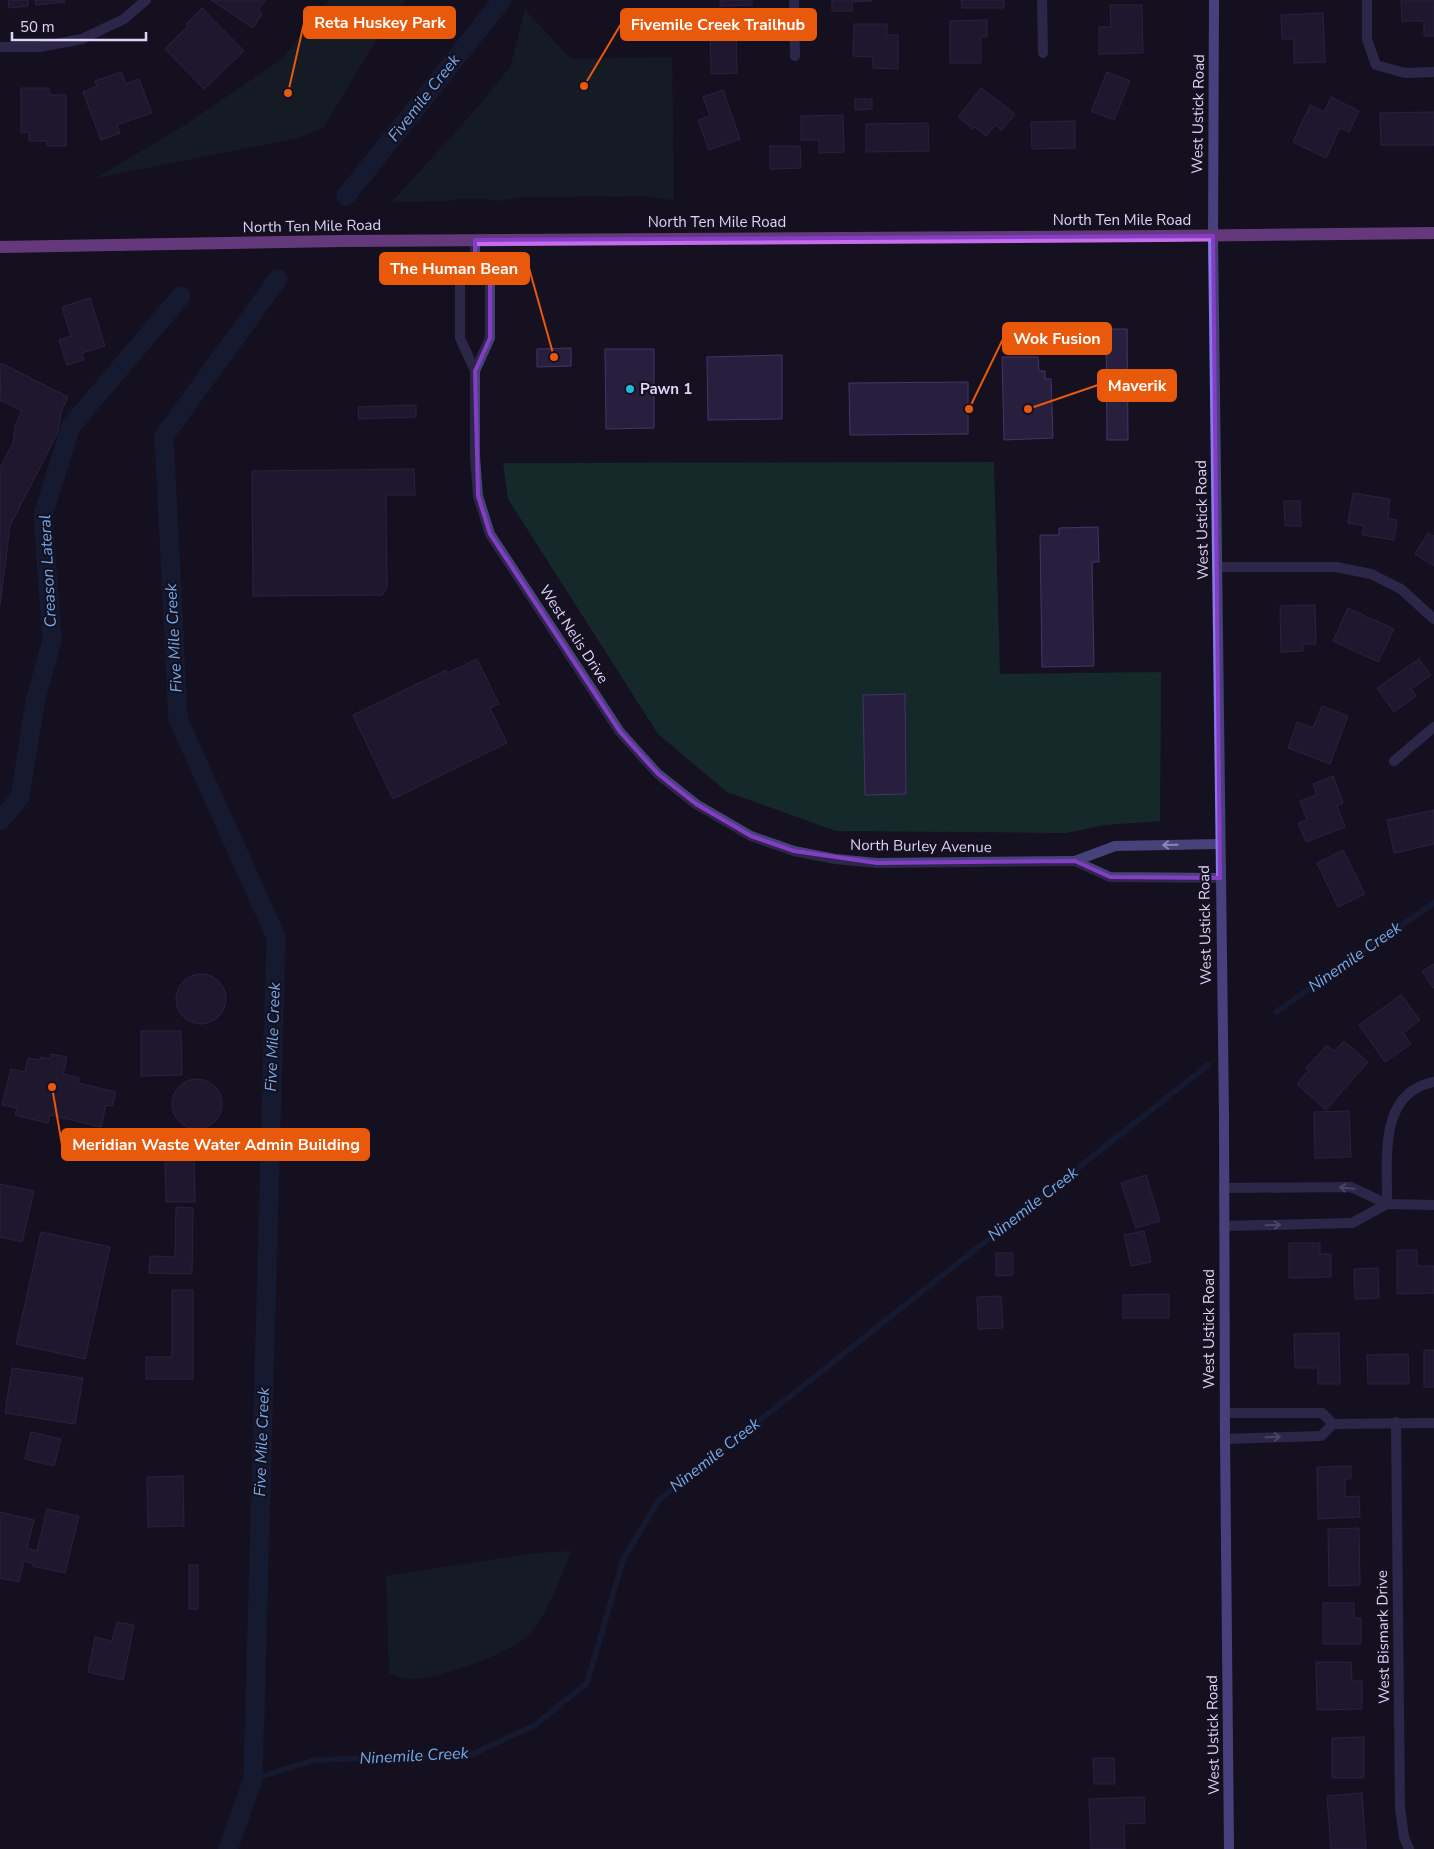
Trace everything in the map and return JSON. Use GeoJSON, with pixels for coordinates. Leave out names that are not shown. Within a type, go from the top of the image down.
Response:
{"type":"FeatureCollection","features":[{"type":"Feature","properties":{"kind":"main road","name":"West Ustick Road"},"geometry":{"type":"LineString","coordinates":[[1214,0],[1213,236],[1230,1849]]}},
{"type":"Feature","properties":{"kind":"main road","name":"North Ten Mile Road"},"geometry":{"type":"LineString","coordinates":[[0,247],[475,240],[1213,236],[1434,232]]}},
{"type":"Feature","properties":{"kind":"street"},"geometry":{"type":"LineString","coordinates":[[0,47],[39,48],[82,39],[124,19],[146,0]]}},
{"type":"Feature","properties":{"kind":"street"},"geometry":{"type":"LineString","coordinates":[[794,0],[795,56]]}},
{"type":"Feature","properties":{"kind":"street"},"geometry":{"type":"LineString","coordinates":[[1042,0],[1043,53]]}},
{"type":"Feature","properties":{"kind":"street"},"geometry":{"type":"LineString","coordinates":[[1367,0],[1367,40],[1376,65],[1405,73],[1434,72]]}},
{"type":"Feature","properties":{"kind":"street"},"geometry":{"type":"LineString","coordinates":[[475,240],[475,260]]}},
{"type":"Feature","properties":{"kind":"street","name":"West Nelis Drive"},"geometry":{"type":"LineString","coordinates":[[475,371],[490,338],[490,275],[475,260],[460,275],[460,338],[475,371],[475,456],[478,496],[490,534],[620,732],[658,774],[696,804],[751,836],[768,842]]}},
{"type":"Feature","properties":{"kind":"street"},"geometry":{"type":"LineString","coordinates":[[1217,567],[1336,567],[1371,574],[1401,589],[1434,618]]}},
{"type":"Feature","properties":{"kind":"street"},"geometry":{"type":"LineString","coordinates":[[1394,761],[1434,727]]}},
{"type":"Feature","properties":{"kind":"street","name":"North Burley Avenue"},"geometry":{"type":"LineString","coordinates":[[768,842],[794,852],[835,859],[877,863],[1075,861],[1115,846],[1219,844]]}},
{"type":"Feature","properties":{"kind":"street","name":"North Burley Avenue"},"geometry":{"type":"LineString","coordinates":[[1075,861],[1110,877],[1220,878]]}},
{"type":"Feature","properties":{"kind":"street"},"geometry":{"type":"LineString","coordinates":[[1387,1204],[1388,1135],[1393,1114],[1403,1098],[1421,1084],[1434,1082]]}},
{"type":"Feature","properties":{"kind":"street"},"geometry":{"type":"LineString","coordinates":[[1224,1188],[1351,1187],[1387,1204],[1434,1205]]}},
{"type":"Feature","properties":{"kind":"street"},"geometry":{"type":"LineString","coordinates":[[1224,1226],[1352,1223],[1387,1204]]}},
{"type":"Feature","properties":{"kind":"street"},"geometry":{"type":"LineString","coordinates":[[1225,1413],[1322,1413],[1333,1424]]}},
{"type":"Feature","properties":{"kind":"street","name":"West Bismark Drive"},"geometry":{"type":"LineString","coordinates":[[1396,1422],[1400,1808],[1404,1837],[1409,1849]]}},
{"type":"Feature","properties":{"kind":"street"},"geometry":{"type":"LineString","coordinates":[[1225,1439],[1320,1436],[1333,1424],[1434,1423]]}},
{"type":"Feature","properties":{"kind":"highlighted area"},"geometry":{"type":"Polygon","coordinates":[[[1213,236],[1220,878],[1110,877],[1075,861],[877,863],[794,851],[751,836],[696,804],[658,774],[620,732],[490,534],[478,496],[475,371],[490,338],[490,275],[475,260],[475,240],[1213,236]]]}},
{"type":"Feature","properties":{"kind":"green space"},"geometry":{"type":"Polygon","coordinates":[[[330,0],[405,0],[371,48],[323,128],[298,138],[96,178],[182,127],[282,59],[330,0]]]}},
{"type":"Feature","properties":{"kind":"green space"},"geometry":{"type":"Polygon","coordinates":[[[525,10],[571,59],[672,57],[674,200],[642,196],[521,197],[497,201],[459,199],[448,201],[392,202],[478,107],[511,66],[525,10]]]}},
{"type":"Feature","properties":{"kind":"green space"},"geometry":{"type":"Polygon","coordinates":[[[994,462],[1000,674],[1161,672],[1160,821],[1105,825],[1066,833],[836,831],[727,792],[658,734],[508,499],[503,463],[994,462]]]}},
{"type":"Feature","properties":{"kind":"green space"},"geometry":{"type":"Polygon","coordinates":[[[571,1551],[542,1616],[529,1634],[520,1641],[493,1656],[442,1674],[413,1679],[389,1673],[386,1576],[529,1554],[571,1551]]]}},
{"type":"Feature","properties":{"kind":"building"},"geometry":{"type":"Polygon","coordinates":[[[8,0],[28,0],[28,6],[9,8],[8,0]]]}},
{"type":"Feature","properties":{"kind":"building"},"geometry":{"type":"Polygon","coordinates":[[[35,0],[64,0],[65,2],[36,5],[35,0]]]}},
{"type":"Feature","properties":{"kind":"building"},"geometry":{"type":"Polygon","coordinates":[[[211,0],[265,0],[258,11],[262,14],[253,28],[211,0]]]}},
{"type":"Feature","properties":{"kind":"building"},"geometry":{"type":"Polygon","coordinates":[[[720,0],[752,0],[752,5],[720,6],[720,0]]]}},
{"type":"Feature","properties":{"kind":"building"},"geometry":{"type":"Polygon","coordinates":[[[832,0],[872,1],[852,2],[852,11],[832,11],[832,0]]]}},
{"type":"Feature","properties":{"kind":"building"},"geometry":{"type":"Polygon","coordinates":[[[961,0],[1004,0],[1004,8],[962,8],[961,0]]]}},
{"type":"Feature","properties":{"kind":"building"},"geometry":{"type":"Polygon","coordinates":[[[1401,0],[1434,0],[1434,36],[1424,36],[1424,21],[1402,21],[1401,0]]]}},
{"type":"Feature","properties":{"kind":"building"},"geometry":{"type":"Polygon","coordinates":[[[1110,5],[1142,5],[1143,53],[1099,54],[1099,27],[1111,27],[1110,5]]]}},
{"type":"Feature","properties":{"kind":"building"},"geometry":{"type":"Polygon","coordinates":[[[202,8],[244,51],[204,89],[165,49],[188,26],[186,24],[202,8]]]}},
{"type":"Feature","properties":{"kind":"building"},"geometry":{"type":"Polygon","coordinates":[[[1323,13],[1325,62],[1294,63],[1294,39],[1282,39],[1281,15],[1323,13]]]}},
{"type":"Feature","properties":{"kind":"building"},"geometry":{"type":"Polygon","coordinates":[[[987,20],[987,37],[981,37],[981,63],[950,63],[950,21],[987,20]]]}},
{"type":"Feature","properties":{"kind":"building"},"geometry":{"type":"Polygon","coordinates":[[[710,24],[736,24],[737,73],[711,74],[710,24]]]}},
{"type":"Feature","properties":{"kind":"building"},"geometry":{"type":"Polygon","coordinates":[[[854,24],[887,24],[887,35],[898,35],[898,69],[873,68],[873,57],[853,56],[854,24]]]}},
{"type":"Feature","properties":{"kind":"building"},"geometry":{"type":"Polygon","coordinates":[[[121,72],[126,84],[139,79],[152,113],[117,125],[120,133],[101,140],[83,92],[97,86],[95,81],[121,72]]]}},
{"type":"Feature","properties":{"kind":"building"},"geometry":{"type":"Polygon","coordinates":[[[1107,72],[1130,81],[1114,120],[1091,111],[1107,72]]]}},
{"type":"Feature","properties":{"kind":"building"},"geometry":{"type":"Polygon","coordinates":[[[21,88],[49,88],[50,95],[66,95],[66,146],[47,146],[47,141],[29,141],[29,132],[21,133],[21,88]]]}},
{"type":"Feature","properties":{"kind":"building"},"geometry":{"type":"Polygon","coordinates":[[[981,88],[1015,114],[1002,130],[995,125],[986,136],[975,127],[973,129],[958,117],[981,88]]]}},
{"type":"Feature","properties":{"kind":"building"},"geometry":{"type":"Polygon","coordinates":[[[723,90],[740,139],[709,150],[698,120],[710,116],[703,97],[723,90]]]}},
{"type":"Feature","properties":{"kind":"building"},"geometry":{"type":"Polygon","coordinates":[[[1331,97],[1359,111],[1349,132],[1340,128],[1326,158],[1293,142],[1310,105],[1324,112],[1331,97]]]}},
{"type":"Feature","properties":{"kind":"building"},"geometry":{"type":"Polygon","coordinates":[[[855,99],[872,99],[872,109],[855,110],[855,99]]]}},
{"type":"Feature","properties":{"kind":"building"},"geometry":{"type":"Polygon","coordinates":[[[1434,112],[1434,145],[1381,145],[1380,113],[1434,112]]]}},
{"type":"Feature","properties":{"kind":"building"},"geometry":{"type":"Polygon","coordinates":[[[843,115],[844,152],[819,153],[819,140],[801,140],[801,116],[843,115]]]}},
{"type":"Feature","properties":{"kind":"building"},"geometry":{"type":"Polygon","coordinates":[[[1075,121],[1075,148],[1032,149],[1031,122],[1075,121]]]}},
{"type":"Feature","properties":{"kind":"building"},"geometry":{"type":"Polygon","coordinates":[[[928,123],[929,151],[866,152],[866,124],[928,123]]]}},
{"type":"Feature","properties":{"kind":"building"},"geometry":{"type":"Polygon","coordinates":[[[770,146],[800,146],[801,168],[770,169],[770,146]]]}},
{"type":"Feature","properties":{"kind":"building"},"geometry":{"type":"Polygon","coordinates":[[[90,298],[105,346],[82,353],[84,360],[67,365],[59,340],[71,336],[62,307],[90,298]]]}},
{"type":"Feature","properties":{"kind":"building"},"geometry":{"type":"Polygon","coordinates":[[[1106,329],[1127,329],[1128,440],[1107,440],[1106,329]]]}},
{"type":"Feature","properties":{"kind":"building"},"geometry":{"type":"Polygon","coordinates":[[[571,348],[571,366],[537,367],[537,349],[571,348]]]}},
{"type":"Feature","properties":{"kind":"building","name":"Pawn 1"},"geometry":{"type":"Polygon","coordinates":[[[605,349],[654,349],[654,428],[606,429],[605,349]]]}},
{"type":"Feature","properties":{"kind":"building"},"geometry":{"type":"Polygon","coordinates":[[[782,355],[782,419],[708,420],[707,357],[782,355]]]}},
{"type":"Feature","properties":{"kind":"building"},"geometry":{"type":"Polygon","coordinates":[[[1002,357],[1038,357],[1039,371],[1045,371],[1045,379],[1051,379],[1053,438],[1004,440],[1002,357]]]}},
{"type":"Feature","properties":{"kind":"building"},"geometry":{"type":"Polygon","coordinates":[[[1,363],[68,397],[61,412],[58,432],[10,526],[0,605],[0,468],[13,443],[15,426],[22,411],[0,400],[1,363]]]}},
{"type":"Feature","properties":{"kind":"building"},"geometry":{"type":"Polygon","coordinates":[[[968,382],[968,434],[850,435],[849,383],[968,382]]]}},
{"type":"Feature","properties":{"kind":"building"},"geometry":{"type":"Polygon","coordinates":[[[416,405],[416,417],[359,419],[358,407],[416,405]]]}},
{"type":"Feature","properties":{"kind":"building"},"geometry":{"type":"Polygon","coordinates":[[[414,469],[415,495],[386,495],[387,588],[382,595],[253,596],[252,471],[414,469]]]}},
{"type":"Feature","properties":{"kind":"building"},"geometry":{"type":"Polygon","coordinates":[[[1353,493],[1390,499],[1388,518],[1397,520],[1394,540],[1362,535],[1364,526],[1348,523],[1353,493]]]}},
{"type":"Feature","properties":{"kind":"building"},"geometry":{"type":"Polygon","coordinates":[[[1284,501],[1300,501],[1301,526],[1285,526],[1284,501]]]}},
{"type":"Feature","properties":{"kind":"building"},"geometry":{"type":"Polygon","coordinates":[[[1098,527],[1099,562],[1092,562],[1094,666],[1042,667],[1040,535],[1059,535],[1059,528],[1098,527]]]}},
{"type":"Feature","properties":{"kind":"building"},"geometry":{"type":"Polygon","coordinates":[[[1428,533],[1434,536],[1434,566],[1415,554],[1428,533]]]}},
{"type":"Feature","properties":{"kind":"building"},"geometry":{"type":"Polygon","coordinates":[[[1315,605],[1316,644],[1303,644],[1303,651],[1281,652],[1280,606],[1315,605]]]}},
{"type":"Feature","properties":{"kind":"building"},"geometry":{"type":"Polygon","coordinates":[[[1348,608],[1394,629],[1378,662],[1333,641],[1348,608]]]}},
{"type":"Feature","properties":{"kind":"building"},"geometry":{"type":"Polygon","coordinates":[[[477,659],[499,704],[490,708],[507,743],[393,799],[353,715],[446,670],[447,673],[477,659]]]}},
{"type":"Feature","properties":{"kind":"building"},"geometry":{"type":"Polygon","coordinates":[[[1419,659],[1431,675],[1411,689],[1416,696],[1394,712],[1377,688],[1419,659]]]}},
{"type":"Feature","properties":{"kind":"building"},"geometry":{"type":"Polygon","coordinates":[[[905,694],[906,794],[865,795],[863,695],[905,694]]]}},
{"type":"Feature","properties":{"kind":"building"},"geometry":{"type":"Polygon","coordinates":[[[1322,706],[1348,716],[1330,764],[1288,748],[1297,722],[1313,728],[1322,706]]]}},
{"type":"Feature","properties":{"kind":"building"},"geometry":{"type":"Polygon","coordinates":[[[1333,776],[1343,803],[1337,806],[1345,827],[1306,842],[1298,823],[1307,820],[1300,801],[1317,795],[1313,784],[1333,776]]]}},
{"type":"Feature","properties":{"kind":"building"},"geometry":{"type":"Polygon","coordinates":[[[1434,810],[1434,844],[1394,853],[1387,820],[1434,810]]]}},
{"type":"Feature","properties":{"kind":"building"},"geometry":{"type":"Polygon","coordinates":[[[1343,850],[1365,894],[1338,907],[1317,863],[1343,850]]]}},
{"type":"Feature","properties":{"kind":"building"},"geometry":{"type":"Polygon","coordinates":[[[1434,964],[1434,987],[1433,988],[1422,971],[1434,964]]]}},
{"type":"Feature","properties":{"kind":"building"},"geometry":{"type":"Polygon","coordinates":[[[201,974],[215,978],[222,985],[226,999],[222,1013],[215,1020],[201,1024],[187,1020],[180,1013],[176,999],[180,985],[187,978],[201,974]]]}},
{"type":"Feature","properties":{"kind":"building"},"geometry":{"type":"Polygon","coordinates":[[[1401,995],[1420,1020],[1403,1033],[1411,1044],[1385,1062],[1359,1025],[1401,995]]]}},
{"type":"Feature","properties":{"kind":"building"},"geometry":{"type":"Polygon","coordinates":[[[141,1031],[181,1031],[182,1075],[141,1076],[141,1031]]]}},
{"type":"Feature","properties":{"kind":"building"},"geometry":{"type":"Polygon","coordinates":[[[1344,1041],[1368,1062],[1326,1110],[1297,1084],[1308,1071],[1306,1068],[1327,1045],[1334,1051],[1344,1041]]]}},
{"type":"Feature","properties":{"kind":"building"},"geometry":{"type":"Polygon","coordinates":[[[51,1054],[67,1057],[63,1074],[79,1078],[78,1083],[116,1092],[112,1106],[106,1105],[101,1127],[50,1115],[48,1123],[15,1115],[17,1108],[2,1105],[11,1069],[25,1072],[28,1058],[40,1060],[41,1057],[50,1059],[51,1054]]]}},
{"type":"Feature","properties":{"kind":"building"},"geometry":{"type":"Polygon","coordinates":[[[197,1079],[206,1081],[217,1090],[222,1104],[220,1113],[211,1124],[197,1129],[188,1127],[177,1118],[172,1104],[174,1095],[183,1084],[197,1079]]]}},
{"type":"Feature","properties":{"kind":"building"},"geometry":{"type":"Polygon","coordinates":[[[1349,1111],[1351,1157],[1315,1158],[1314,1112],[1349,1111]]]}},
{"type":"Feature","properties":{"kind":"building"},"geometry":{"type":"Polygon","coordinates":[[[165,1156],[194,1156],[195,1202],[166,1202],[165,1156]]]}},
{"type":"Feature","properties":{"kind":"building"},"geometry":{"type":"Polygon","coordinates":[[[1146,1175],[1160,1221],[1136,1228],[1121,1183],[1146,1175]]]}},
{"type":"Feature","properties":{"kind":"building"},"geometry":{"type":"Polygon","coordinates":[[[0,1184],[34,1191],[22,1242],[0,1237],[0,1184]]]}},
{"type":"Feature","properties":{"kind":"building"},"geometry":{"type":"Polygon","coordinates":[[[176,1207],[193,1208],[192,1274],[149,1273],[150,1256],[175,1257],[176,1207]]]}},
{"type":"Feature","properties":{"kind":"building"},"geometry":{"type":"Polygon","coordinates":[[[1144,1231],[1151,1262],[1131,1266],[1124,1235],[1144,1231]]]}},
{"type":"Feature","properties":{"kind":"building"},"geometry":{"type":"Polygon","coordinates":[[[41,1232],[110,1247],[85,1359],[16,1344],[41,1232]]]}},
{"type":"Feature","properties":{"kind":"building"},"geometry":{"type":"Polygon","coordinates":[[[1289,1243],[1320,1243],[1320,1254],[1331,1254],[1331,1277],[1289,1278],[1289,1243]]]}},
{"type":"Feature","properties":{"kind":"building"},"geometry":{"type":"Polygon","coordinates":[[[1397,1250],[1417,1250],[1417,1266],[1434,1266],[1434,1293],[1397,1294],[1397,1250]]]}},
{"type":"Feature","properties":{"kind":"building"},"geometry":{"type":"Polygon","coordinates":[[[996,1253],[1013,1253],[1013,1275],[996,1276],[996,1253]]]}},
{"type":"Feature","properties":{"kind":"building"},"geometry":{"type":"Polygon","coordinates":[[[1378,1268],[1379,1298],[1355,1299],[1354,1269],[1378,1268]]]}},
{"type":"Feature","properties":{"kind":"building"},"geometry":{"type":"Polygon","coordinates":[[[172,1290],[193,1290],[193,1379],[146,1379],[146,1357],[172,1357],[172,1290]]]}},
{"type":"Feature","properties":{"kind":"building"},"geometry":{"type":"Polygon","coordinates":[[[1169,1294],[1169,1318],[1123,1318],[1123,1295],[1169,1294]]]}},
{"type":"Feature","properties":{"kind":"building"},"geometry":{"type":"Polygon","coordinates":[[[1001,1296],[1003,1328],[978,1329],[977,1297],[1001,1296]]]}},
{"type":"Feature","properties":{"kind":"building"},"geometry":{"type":"Polygon","coordinates":[[[1339,1333],[1340,1384],[1318,1384],[1318,1368],[1295,1368],[1294,1334],[1339,1333]]]}},
{"type":"Feature","properties":{"kind":"building"},"geometry":{"type":"Polygon","coordinates":[[[1424,1350],[1434,1350],[1434,1387],[1424,1387],[1424,1350]]]}},
{"type":"Feature","properties":{"kind":"building"},"geometry":{"type":"Polygon","coordinates":[[[1408,1354],[1409,1384],[1368,1384],[1367,1355],[1408,1354]]]}},
{"type":"Feature","properties":{"kind":"building"},"geometry":{"type":"Polygon","coordinates":[[[12,1368],[83,1378],[75,1424],[5,1413],[12,1368]]]}},
{"type":"Feature","properties":{"kind":"building"},"geometry":{"type":"Polygon","coordinates":[[[31,1432],[61,1439],[54,1466],[25,1459],[31,1432]]]}},
{"type":"Feature","properties":{"kind":"building"},"geometry":{"type":"Polygon","coordinates":[[[1351,1466],[1351,1479],[1345,1479],[1345,1497],[1359,1496],[1360,1517],[1318,1519],[1317,1467],[1351,1466]]]}},
{"type":"Feature","properties":{"kind":"building"},"geometry":{"type":"Polygon","coordinates":[[[183,1476],[184,1526],[148,1527],[147,1477],[183,1476]]]}},
{"type":"Feature","properties":{"kind":"building"},"geometry":{"type":"Polygon","coordinates":[[[47,1509],[79,1516],[65,1573],[33,1566],[34,1564],[24,1561],[19,1582],[0,1578],[0,1512],[34,1520],[27,1548],[37,1551],[47,1509]]]}},
{"type":"Feature","properties":{"kind":"building"},"geometry":{"type":"Polygon","coordinates":[[[1359,1528],[1360,1585],[1329,1586],[1328,1529],[1359,1528]]]}},
{"type":"Feature","properties":{"kind":"building"},"geometry":{"type":"Polygon","coordinates":[[[189,1565],[198,1565],[198,1609],[189,1609],[189,1565]]]}},
{"type":"Feature","properties":{"kind":"building"},"geometry":{"type":"Polygon","coordinates":[[[1323,1603],[1354,1603],[1354,1618],[1361,1618],[1361,1644],[1323,1644],[1323,1603]]]}},
{"type":"Feature","properties":{"kind":"building"},"geometry":{"type":"Polygon","coordinates":[[[117,1622],[134,1625],[123,1680],[88,1672],[95,1637],[112,1641],[117,1622]]]}},
{"type":"Feature","properties":{"kind":"building"},"geometry":{"type":"Polygon","coordinates":[[[1316,1662],[1351,1662],[1352,1681],[1362,1681],[1362,1709],[1317,1710],[1316,1662]]]}},
{"type":"Feature","properties":{"kind":"building"},"geometry":{"type":"Polygon","coordinates":[[[1364,1737],[1364,1778],[1332,1778],[1332,1738],[1364,1737]]]}},
{"type":"Feature","properties":{"kind":"building"},"geometry":{"type":"Polygon","coordinates":[[[1093,1758],[1114,1758],[1115,1784],[1094,1784],[1093,1758]]]}},
{"type":"Feature","properties":{"kind":"building"},"geometry":{"type":"Polygon","coordinates":[[[1362,1793],[1366,1849],[1331,1849],[1327,1796],[1362,1793]]]}},
{"type":"Feature","properties":{"kind":"building"},"geometry":{"type":"Polygon","coordinates":[[[1144,1797],[1145,1823],[1124,1824],[1125,1849],[1091,1849],[1089,1799],[1144,1797]]]}},
{"type":"Feature","properties":{"kind":"waterway","name":"Fivemile Creek"},"geometry":{"type":"LineString","coordinates":[[346,196],[502,0]]}},
{"type":"Feature","properties":{"kind":"waterway","name":"Five Mile Creek"},"geometry":{"type":"LineString","coordinates":[[228,1849],[253,1779],[276,937],[178,719],[164,436],[278,279]]}},
{"type":"Feature","properties":{"kind":"waterway","name":"Creason Lateral"},"geometry":{"type":"LineString","coordinates":[[0,821],[20,797],[35,702],[52,640],[43,515],[71,426],[181,296]]}},
{"type":"Feature","properties":{"kind":"waterway","name":"Ninemile Creek"},"geometry":{"type":"LineString","coordinates":[[1276,1012],[1434,903]]}},
{"type":"Feature","properties":{"kind":"waterway","name":"Ninemile Creek"},"geometry":{"type":"LineString","coordinates":[[253,1779],[315,1760],[471,1755],[535,1725],[587,1683],[623,1560],[659,1500],[1208,1065]]}},
{"type":"Feature","properties":{"kind":"place","name":"Fivemile Creek Trailhub"},"geometry":{"type":"Point","coordinates":[584,86]}},
{"type":"Feature","properties":{"kind":"place","name":"Reta Huskey Park"},"geometry":{"type":"Point","coordinates":[288,93]}},
{"type":"Feature","properties":{"kind":"place","name":"The Human Bean"},"geometry":{"type":"Point","coordinates":[554,357]}},
{"type":"Feature","properties":{"kind":"place","name":"Pawn 1"},"geometry":{"type":"Point","coordinates":[630,389]}},
{"type":"Feature","properties":{"kind":"place","name":"Wok Fusion"},"geometry":{"type":"Point","coordinates":[969,409]}},
{"type":"Feature","properties":{"kind":"place","name":"Maverik"},"geometry":{"type":"Point","coordinates":[1028,409]}},
{"type":"Feature","properties":{"kind":"place","name":"Meridian Waste Water Admin Building"},"geometry":{"type":"Point","coordinates":[52,1087]}}]}
